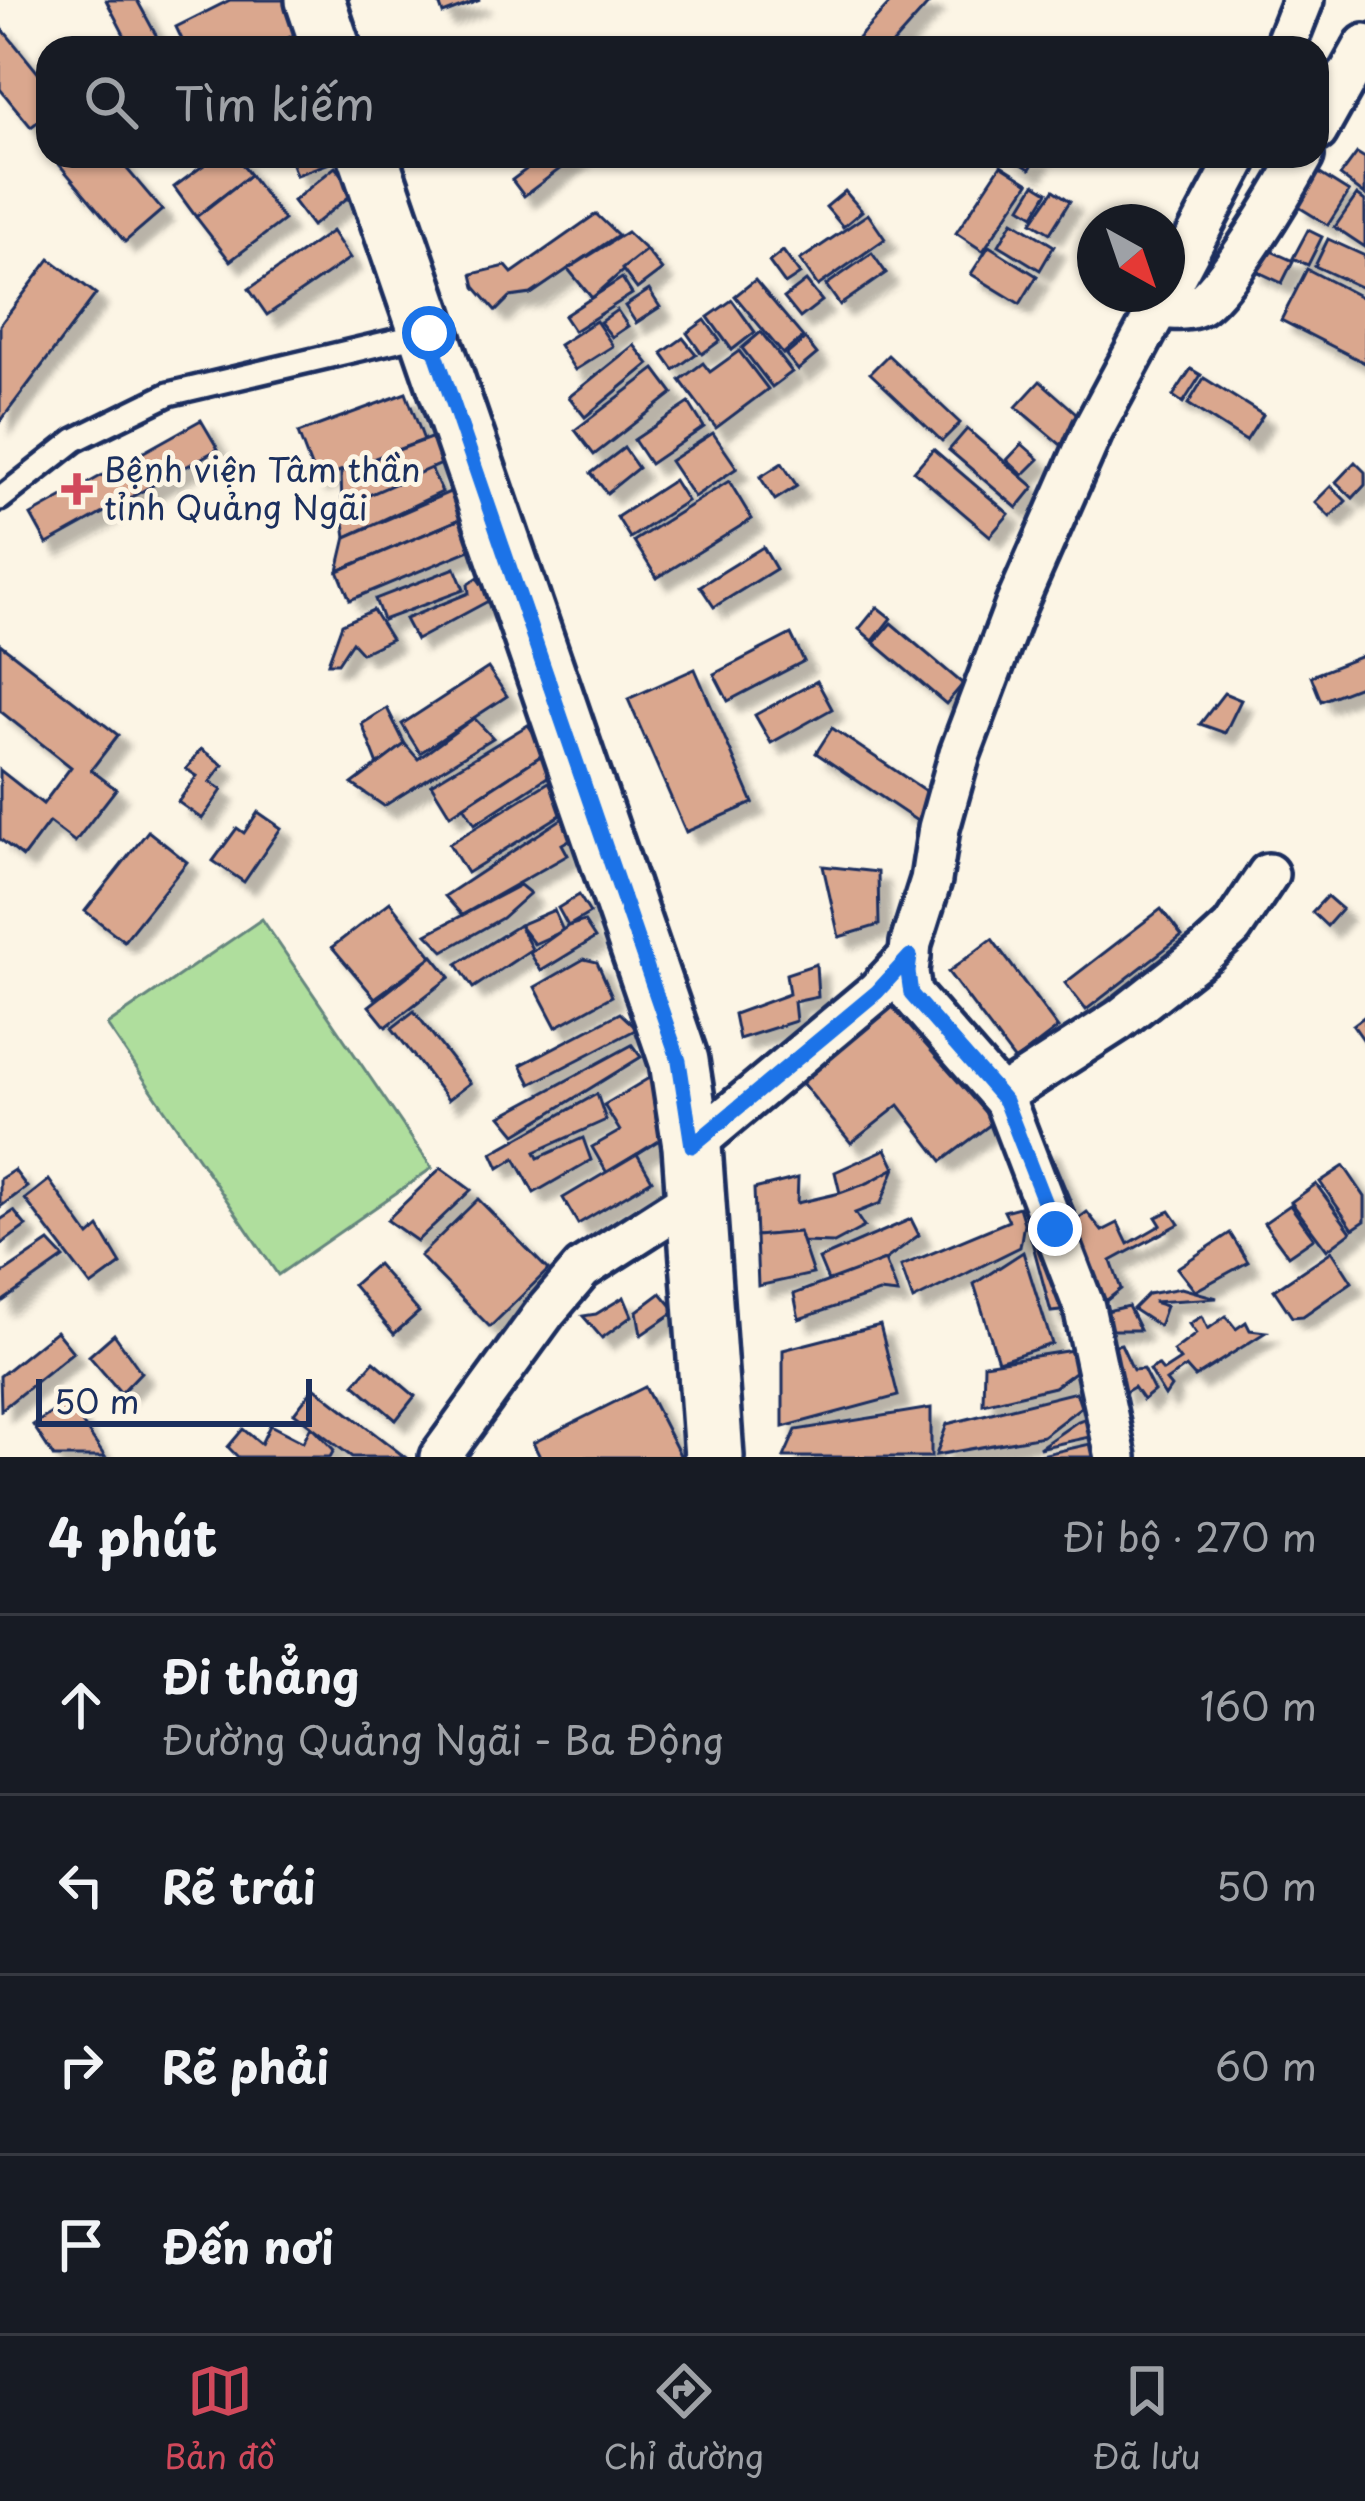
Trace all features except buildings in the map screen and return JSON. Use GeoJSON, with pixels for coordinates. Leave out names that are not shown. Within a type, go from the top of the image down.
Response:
{"type":"FeatureCollection","features":[{"type":"Feature","properties":{"kind":"main road"},"geometry":{"type":"LineString","coordinates":[[315,0],[328,36]]}},
{"type":"Feature","properties":{"kind":"main road"},"geometry":{"type":"LineString","coordinates":[[372,168],[679,1061],[694,1171],[714,1457]]}},
{"type":"Feature","properties":{"kind":"street"},"geometry":{"type":"LineString","coordinates":[[1288,36],[1303,0]]}},
{"type":"Feature","properties":{"kind":"street"},"geometry":{"type":"LineString","coordinates":[[1329,110],[1365,45]]}},
{"type":"Feature","properties":{"kind":"street"},"geometry":{"type":"LineString","coordinates":[[1185,259],[1234,168]]}},
{"type":"Feature","properties":{"kind":"street"},"geometry":{"type":"LineString","coordinates":[[1185,308],[1199,305],[1214,293],[1296,168]]}},
{"type":"Feature","properties":{"kind":"street"},"geometry":{"type":"LineString","coordinates":[[1116,1457],[1084,1307],[1005,1101],[911,994],[908,972],[960,753],[1015,607],[1093,430],[1156,312]]}},
{"type":"Feature","properties":{"kind":"street"},"geometry":{"type":"LineString","coordinates":[[1005,1101],[1006,1092],[1119,1020],[1207,951],[1246,909],[1268,874]]}},
{"type":"Feature","properties":{"kind":"street"},"geometry":{"type":"LineString","coordinates":[[440,1457],[582,1269],[694,1171],[910,956]]}},
{"type":"Feature","properties":{"kind":"lane"},"geometry":{"type":"LineString","coordinates":[[0,500],[75,440],[169,394],[429,333]]}},
{"type":"Feature","properties":{"kind":"green space"},"geometry":{"type":"Polygon","coordinates":[[[262,919],[432,1168],[278,1275],[107,1025],[262,919]]]}},
{"type":"Feature","properties":{"kind":"place","name":"Bệnh viện Tâm thần tỉnh Quảng Ngãi"},"geometry":{"type":"Point","coordinates":[77,489]}},
{"type":"Feature","properties":{"kind":"route"},"geometry":{"type":"LineString","coordinates":[[429,333],[679,1061],[692,1146],[877,992],[910,956],[911,994],[1005,1101],[1055,1229]]}}]}
